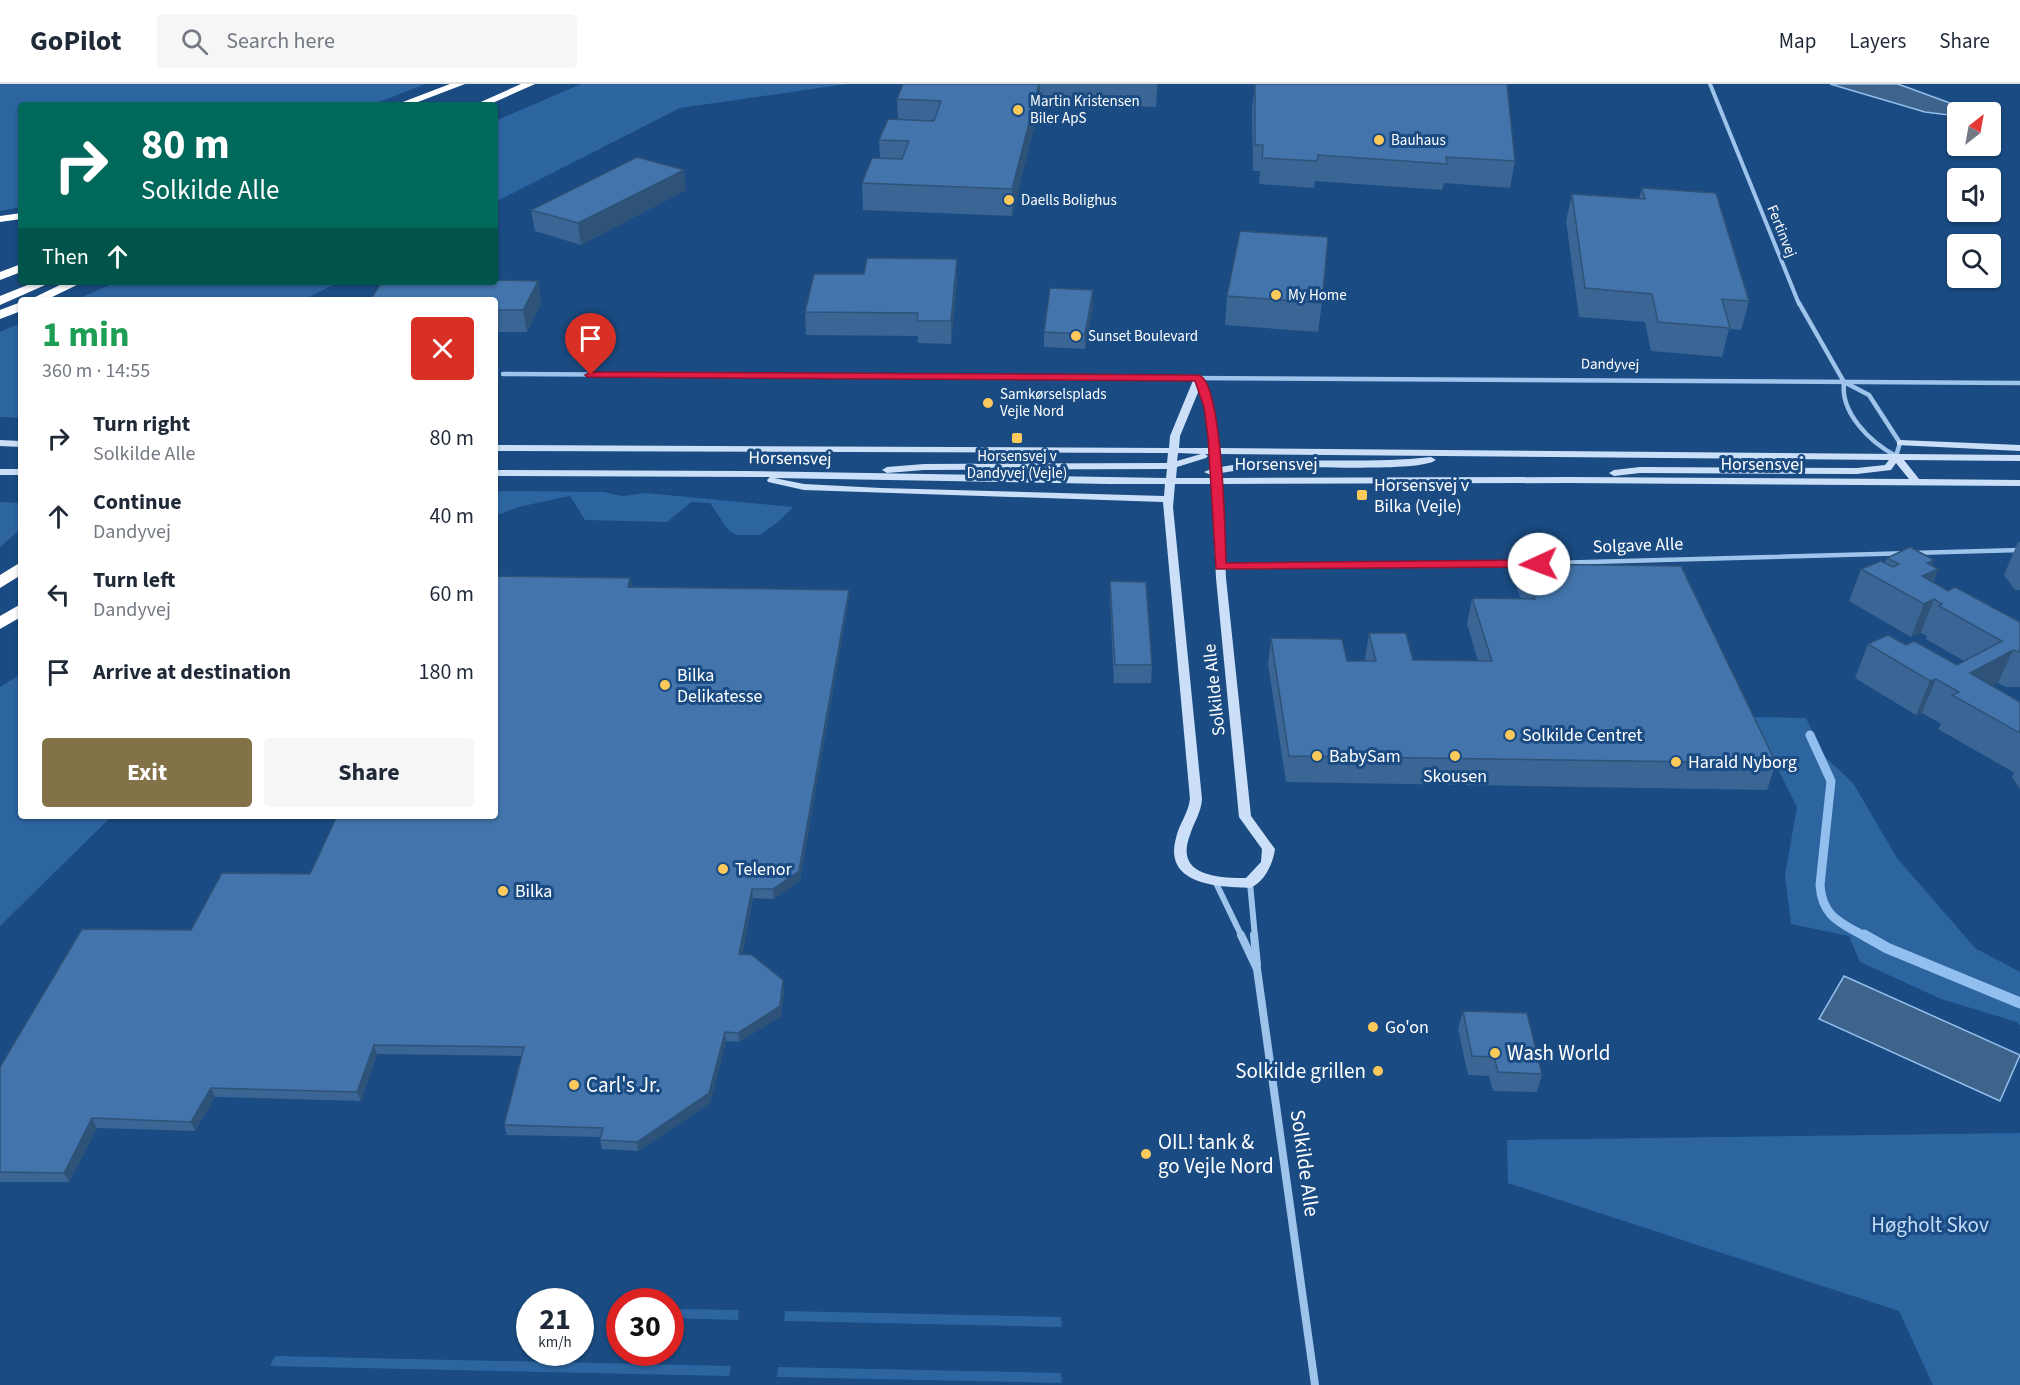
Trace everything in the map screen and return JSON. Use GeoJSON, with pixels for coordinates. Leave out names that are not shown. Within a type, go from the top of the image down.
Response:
{"type":"FeatureCollection","features":[{"type":"Feature","properties":{"kind":"highway"},"geometry":{"type":"LineString","coordinates":[[409,102],[460,84]]}},
{"type":"Feature","properties":{"kind":"highway"},"geometry":{"type":"LineString","coordinates":[[434,102],[474,84]]}},
{"type":"Feature","properties":{"kind":"highway"},"geometry":{"type":"LineString","coordinates":[[486,102],[530,84]]}},
{"type":"Feature","properties":{"kind":"highway"},"geometry":{"type":"LineString","coordinates":[[0,219],[18,216]]}},
{"type":"Feature","properties":{"kind":"highway"},"geometry":{"type":"LineString","coordinates":[[0,276],[18,269]]}},
{"type":"Feature","properties":{"kind":"highway"},"geometry":{"type":"LineString","coordinates":[[0,301],[39,285]]}},
{"type":"Feature","properties":{"kind":"highway"},"geometry":{"type":"LineString","coordinates":[[42,297],[70,285]]}},
{"type":"Feature","properties":{"kind":"highway"},"geometry":{"type":"LineString","coordinates":[[0,315],[18,307]]}},
{"type":"Feature","properties":{"kind":"highway"},"geometry":{"type":"LineString","coordinates":[[0,583],[18,569]]}},
{"type":"Feature","properties":{"kind":"highway"},"geometry":{"type":"LineString","coordinates":[[0,624],[18,611]]}},
{"type":"Feature","properties":{"kind":"main road"},"geometry":{"type":"LineString","coordinates":[[1173,452],[1178,428],[1199,378]]}},
{"type":"Feature","properties":{"kind":"main road"},"geometry":{"type":"LineString","coordinates":[[811,475],[924,467],[1171,466],[1213,453],[1210,407],[1199,378]]}},
{"type":"Feature","properties":{"kind":"main road"},"geometry":{"type":"LineString","coordinates":[[0,443],[18,444]]}},
{"type":"Feature","properties":{"kind":"main road"},"geometry":{"type":"LineString","coordinates":[[1900,443],[2020,448]]}},
{"type":"Feature","properties":{"kind":"main road","name":"Horsensvej"},"geometry":{"type":"LineString","coordinates":[[498,448],[2020,458]]}},
{"type":"Feature","properties":{"kind":"main road","name":"Solkilde Alle"},"geometry":{"type":"LineString","coordinates":[[1173,452],[1168,499],[1196,799],[1195,815],[1182,838],[1180,852],[1184,864],[1194,876],[1216,884],[1250,883],[1267,863],[1269,849],[1245,817],[1220,567],[1213,453]]}},
{"type":"Feature","properties":{"kind":"main road"},"geometry":{"type":"LineString","coordinates":[[1215,476],[1259,465],[1403,464],[1471,454]]}},
{"type":"Feature","properties":{"kind":"main road"},"geometry":{"type":"LineString","coordinates":[[1568,480],[1640,470],[1857,471],[1888,468],[1896,456],[1916,482]]}},
{"type":"Feature","properties":{"kind":"main road"},"geometry":{"type":"LineString","coordinates":[[0,472],[18,472]]}},
{"type":"Feature","properties":{"kind":"main road","name":"Horsensvej"},"geometry":{"type":"LineString","coordinates":[[498,474],[745,474],[1169,480],[1215,476],[2020,483]]}},
{"type":"Feature","properties":{"kind":"main road"},"geometry":{"type":"LineString","coordinates":[[745,474],[804,487],[1168,499]]}},
{"type":"Feature","properties":{"kind":"street","name":"Fertinvej"},"geometry":{"type":"LineString","coordinates":[[1710,84],[1803,313],[1844,382],[1842,396],[1872,444],[1896,456]]}},
{"type":"Feature","properties":{"kind":"street","name":"Dandyvej"},"geometry":{"type":"LineString","coordinates":[[503,374],[2020,382]]}},
{"type":"Feature","properties":{"kind":"street"},"geometry":{"type":"LineString","coordinates":[[1844,382],[1869,395],[1900,443],[1896,456]]}},
{"type":"Feature","properties":{"kind":"street","name":"Solgave Alle"},"geometry":{"type":"LineString","coordinates":[[1220,567],[1516,564],[2020,550]]}},
{"type":"Feature","properties":{"kind":"street"},"geometry":{"type":"LineString","coordinates":[[1250,883],[1257,969]]}},
{"type":"Feature","properties":{"kind":"street","name":"Solkilde Alle"},"geometry":{"type":"LineString","coordinates":[[1216,884],[1257,969],[1315,1385]]}},
{"type":"Feature","properties":{"kind":"green space"},"geometry":{"type":"Polygon","coordinates":[[[0,84],[426,84],[379,102],[18,102],[18,208],[0,211],[0,84]]]}},
{"type":"Feature","properties":{"kind":"green space"},"geometry":{"type":"Polygon","coordinates":[[[581,84],[847,84],[680,108],[498,200],[498,120],[581,84]]]}},
{"type":"Feature","properties":{"kind":"green space"},"geometry":{"type":"Polygon","coordinates":[[[110,285],[333,285],[309,297],[82,297],[110,285]]]}},
{"type":"Feature","properties":{"kind":"green space"},"geometry":{"type":"Polygon","coordinates":[[[18,324],[18,418],[0,417],[0,332],[18,324]]]}},
{"type":"Feature","properties":{"kind":"green space"},"geometry":{"type":"Polygon","coordinates":[[[498,491],[604,492],[622,496],[646,493],[793,507],[760,535],[737,535],[729,531],[710,503],[691,502],[667,522],[585,520],[570,496],[518,507],[498,515],[498,491]]]}},
{"type":"Feature","properties":{"kind":"green space"},"geometry":{"type":"Polygon","coordinates":[[[0,502],[18,503],[18,532],[0,547],[0,502]]]}},
{"type":"Feature","properties":{"kind":"green space"},"geometry":{"type":"Polygon","coordinates":[[[18,676],[18,819],[109,819],[0,926],[0,687],[18,676]]]}},
{"type":"Feature","properties":{"kind":"green space"},"geometry":{"type":"Polygon","coordinates":[[[1752,717],[1806,718],[1823,755],[1853,783],[1897,858],[1975,948],[2020,972],[2020,1026],[2017,1022],[1941,999],[1860,962],[1849,936],[1791,924],[1785,875],[1797,807],[1752,717]]]}},
{"type":"Feature","properties":{"kind":"green space","name":"Høgholt Skov"},"geometry":{"type":"Polygon","coordinates":[[[2020,1133],[2020,1385],[1933,1385],[1899,1311],[1508,1183],[1507,1140],[2020,1133]]]}},
{"type":"Feature","properties":{"kind":"green space"},"geometry":{"type":"Polygon","coordinates":[[[684,1309],[739,1310],[738,1320],[684,1318],[684,1309]]]}},
{"type":"Feature","properties":{"kind":"green space"},"geometry":{"type":"Polygon","coordinates":[[[785,1311],[1061,1317],[1062,1327],[784,1321],[785,1311]]]}},
{"type":"Feature","properties":{"kind":"green space"},"geometry":{"type":"Polygon","coordinates":[[[275,1356],[516,1361],[516,1366],[594,1366],[594,1363],[606,1363],[606,1366],[731,1366],[729,1376],[270,1366],[275,1356]]]}},
{"type":"Feature","properties":{"kind":"green space"},"geometry":{"type":"Polygon","coordinates":[[[778,1367],[1061,1373],[1062,1383],[777,1377],[778,1367]]]}},
{"type":"Feature","properties":{"kind":"shaded area"},"geometry":{"type":"Polygon","coordinates":[[[1830,84],[1898,84],[1947,102],[1947,115],[1925,112],[1830,84]]]}},
{"type":"Feature","properties":{"kind":"shaded area"},"geometry":{"type":"Polygon","coordinates":[[[1844,976],[2020,1055],[2000,1101],[1819,1019],[1844,976]]]}},
{"type":"Feature","properties":{"kind":"building"},"geometry":{"type":"Polygon","coordinates":[[[903,84],[1039,84],[1012,189],[862,183],[872,158],[902,159],[909,141],[879,140],[888,119],[934,121],[941,101],[897,99],[903,84]]]}},
{"type":"Feature","properties":{"kind":"building","name":"Bauhaus"},"geometry":{"type":"Polygon","coordinates":[[[1255,84],[1507,84],[1515,161],[1446,157],[1447,164],[1318,155],[1317,161],[1262,158],[1263,145],[1255,145],[1255,84]]]}},
{"type":"Feature","properties":{"kind":"building"},"geometry":{"type":"Polygon","coordinates":[[[637,157],[684,170],[578,223],[531,210],[637,157]]]}},
{"type":"Feature","properties":{"kind":"building"},"geometry":{"type":"Polygon","coordinates":[[[1642,188],[1716,193],[1749,301],[1722,299],[1730,328],[1658,322],[1652,294],[1585,288],[1572,194],[1645,199],[1642,188]]]}},
{"type":"Feature","properties":{"kind":"building"},"geometry":{"type":"Polygon","coordinates":[[[1240,231],[1328,237],[1322,303],[1227,296],[1240,231]]]}},
{"type":"Feature","properties":{"kind":"building"},"geometry":{"type":"Polygon","coordinates":[[[867,258],[957,259],[951,321],[917,321],[918,313],[805,312],[814,274],[864,274],[867,258]]]}},
{"type":"Feature","properties":{"kind":"building"},"geometry":{"type":"Polygon","coordinates":[[[498,280],[538,281],[523,310],[498,310],[498,297],[372,297],[380,285],[498,285],[498,280]]]}},
{"type":"Feature","properties":{"kind":"building"},"geometry":{"type":"Polygon","coordinates":[[[1050,288],[1093,290],[1085,334],[1044,332],[1050,288]]]}},
{"type":"Feature","properties":{"kind":"building"},"geometry":{"type":"Polygon","coordinates":[[[1910,547],[1934,560],[1927,563],[1938,569],[1922,576],[1948,591],[1955,587],[2020,622],[2020,652],[2013,650],[1970,673],[2020,702],[2020,733],[1952,695],[1959,692],[1936,679],[1930,681],[1868,644],[1888,635],[1906,645],[1914,641],[1957,665],[2002,641],[1939,606],[1942,604],[1934,599],[1924,604],[1861,569],[1881,561],[1893,567],[1899,564],[1887,558],[1910,547]]]}},
{"type":"Feature","properties":{"kind":"building","name":"Solkilde Centret"},"geometry":{"type":"Polygon","coordinates":[[[1522,564],[1681,566],[1776,763],[1289,756],[1271,638],[1342,639],[1347,661],[1376,661],[1369,633],[1406,633],[1413,660],[1492,661],[1472,598],[1535,599],[1522,564]]]}},
{"type":"Feature","properties":{"kind":"building","name":"Bilka"},"geometry":{"type":"Polygon","coordinates":[[[498,576],[630,578],[628,587],[849,590],[799,871],[773,889],[752,889],[739,954],[752,955],[783,980],[780,1006],[738,1033],[725,1032],[709,1093],[637,1142],[600,1140],[603,1128],[504,1125],[524,1047],[374,1045],[357,1092],[211,1088],[191,1122],[92,1118],[64,1173],[0,1172],[0,1067],[82,929],[191,930],[222,873],[310,874],[336,819],[498,819],[498,576]]]}},
{"type":"Feature","properties":{"kind":"building"},"geometry":{"type":"Polygon","coordinates":[[[1110,581],[1146,582],[1152,665],[1115,665],[1110,581]]]}},
{"type":"Feature","properties":{"kind":"building"},"geometry":{"type":"Polygon","coordinates":[[[1463,1011],[1527,1013],[1542,1074],[1498,1072],[1494,1057],[1472,1056],[1463,1011]]]}},
{"type":"Feature","properties":{"kind":"waterway"},"geometry":{"type":"LineString","coordinates":[[1810,735],[1831,781],[1820,885],[1822,896],[1834,918],[1866,937]]}},
{"type":"Feature","properties":{"kind":"waterway"},"geometry":{"type":"LineString","coordinates":[[1864,935],[1887,948],[2020,1003]]}},
{"type":"Feature","properties":{"kind":"place","name":"Martin Kristensen Biler ApS"},"geometry":{"type":"Point","coordinates":[1018,110]}},
{"type":"Feature","properties":{"kind":"place","name":"Bauhaus"},"geometry":{"type":"Point","coordinates":[1379,140]}},
{"type":"Feature","properties":{"kind":"place","name":"Daells Bolighus"},"geometry":{"type":"Point","coordinates":[1009,200]}},
{"type":"Feature","properties":{"kind":"place","name":"My Home"},"geometry":{"type":"Point","coordinates":[1276,295]}},
{"type":"Feature","properties":{"kind":"place","name":"Sunset Boulevard"},"geometry":{"type":"Point","coordinates":[1076,336]}},
{"type":"Feature","properties":{"kind":"place","name":"Samkørselsplads Vejle Nord"},"geometry":{"type":"Point","coordinates":[988,403]}},
{"type":"Feature","properties":{"kind":"place","name":"Horsensvej v Dandyvej (Vejle)"},"geometry":{"type":"Point","coordinates":[1017,438]}},
{"type":"Feature","properties":{"kind":"place","name":"Horsensvej v Bilka (Vejle)"},"geometry":{"type":"Point","coordinates":[1362,495]}},
{"type":"Feature","properties":{"kind":"place","name":"Bilka Delikatesse"},"geometry":{"type":"Point","coordinates":[665,685]}},
{"type":"Feature","properties":{"kind":"place","name":"Solkilde Centret"},"geometry":{"type":"Point","coordinates":[1510,735]}},
{"type":"Feature","properties":{"kind":"place","name":"BabySam"},"geometry":{"type":"Point","coordinates":[1317,756]}},
{"type":"Feature","properties":{"kind":"place","name":"Skousen"},"geometry":{"type":"Point","coordinates":[1455,756]}},
{"type":"Feature","properties":{"kind":"place","name":"Harald Nyborg"},"geometry":{"type":"Point","coordinates":[1676,762]}},
{"type":"Feature","properties":{"kind":"place","name":"Telenor"},"geometry":{"type":"Point","coordinates":[723,869]}},
{"type":"Feature","properties":{"kind":"place","name":"Bilka"},"geometry":{"type":"Point","coordinates":[503,891]}},
{"type":"Feature","properties":{"kind":"place","name":"Go'on"},"geometry":{"type":"Point","coordinates":[1373,1027]}},
{"type":"Feature","properties":{"kind":"place","name":"Wash World"},"geometry":{"type":"Point","coordinates":[1495,1053]}},
{"type":"Feature","properties":{"kind":"place","name":"Solkilde grillen"},"geometry":{"type":"Point","coordinates":[1378,1071]}},
{"type":"Feature","properties":{"kind":"place","name":"Carl's Jr."},"geometry":{"type":"Point","coordinates":[574,1085]}},
{"type":"Feature","properties":{"kind":"place","name":"OIL! tank & go Vejle Nord"},"geometry":{"type":"Point","coordinates":[1146,1154]}},
{"type":"Feature","properties":{"kind":"route"},"geometry":{"type":"LineString","coordinates":[[591,375],[1199,378],[1210,407],[1214,437],[1220,567],[1539,564]]}}]}
